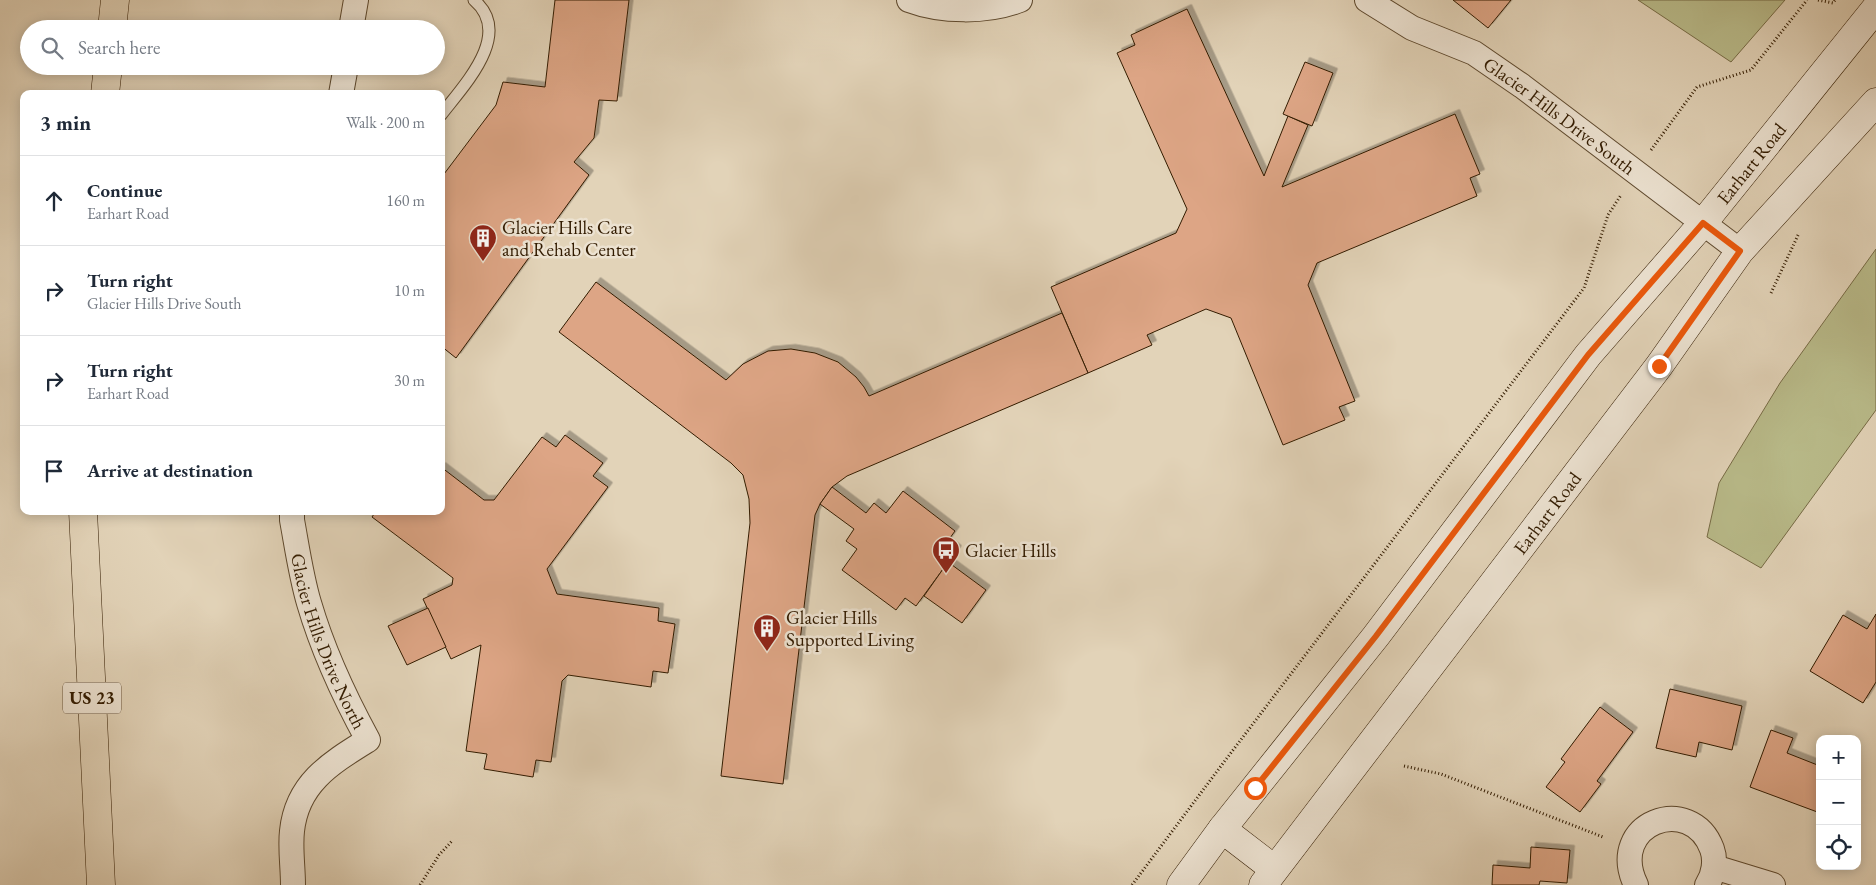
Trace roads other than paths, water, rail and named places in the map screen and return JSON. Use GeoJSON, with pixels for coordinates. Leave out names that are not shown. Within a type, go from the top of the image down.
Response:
{"type":"FeatureCollection","features":[{"type":"Feature","properties":{"kind":"highway"},"geometry":{"type":"LineString","coordinates":[[113,20],[115,0]]}},
{"type":"Feature","properties":{"kind":"highway"},"geometry":{"type":"LineString","coordinates":[[105,90],[107,75]]}},
{"type":"Feature","properties":{"kind":"highway","name":"US 23"},"geometry":{"type":"LineString","coordinates":[[83,515],[101,885]]}},
{"type":"Feature","properties":{"kind":"street"},"geometry":{"type":"LineString","coordinates":[[353,20],[356,0]]}},
{"type":"Feature","properties":{"kind":"street"},"geometry":{"type":"LineString","coordinates":[[908,0],[923,5],[965,10],[1010,4],[1020,0]]}},
{"type":"Feature","properties":{"kind":"street","name":"Glacier Hills Drive South"},"geometry":{"type":"LineString","coordinates":[[1367,0],[1412,28],[1474,53],[1522,86],[1740,251]]}},
{"type":"Feature","properties":{"kind":"street","name":"Earhart Road"},"geometry":{"type":"LineString","coordinates":[[1181,885],[1222,829],[1376,636],[1588,355],[1703,223],[1876,8]]}},
{"type":"Feature","properties":{"kind":"street"},"geometry":{"type":"LineString","coordinates":[[343,90],[345,75]]}},
{"type":"Feature","properties":{"kind":"street","name":"Earhart Road"},"geometry":{"type":"LineString","coordinates":[[1268,877],[1659,366],[1740,251],[1876,102]]}},
{"type":"Feature","properties":{"kind":"street","name":"Glacier Hills Drive North"},"geometry":{"type":"LineString","coordinates":[[292,515],[308,601],[329,660],[350,707],[368,740],[335,760],[315,779],[299,800],[292,831],[293,885]]}},
{"type":"Feature","properties":{"kind":"street"},"geometry":{"type":"LineString","coordinates":[[1636,885],[1630,872],[1628,857],[1632,844],[1639,833],[1650,824],[1662,820],[1676,819],[1689,822],[1709,840],[1714,853],[1710,876],[1773,885]]}},
{"type":"Feature","properties":{"kind":"street"},"geometry":{"type":"LineString","coordinates":[[1222,829],[1268,877]]}},
{"type":"Feature","properties":{"kind":"lane"},"geometry":{"type":"LineString","coordinates":[[445,111],[473,73],[485,52],[489,37],[490,22],[484,10],[474,0]]}},
{"type":"Feature","properties":{"kind":"place","name":"Glacier Hills Care and Rehab Center"},"geometry":{"type":"Point","coordinates":[483,262]}},
{"type":"Feature","properties":{"kind":"place","name":"Glacier Hills"},"geometry":{"type":"Point","coordinates":[946,574]}},
{"type":"Feature","properties":{"kind":"place","name":"Glacier Hills Supported Living"},"geometry":{"type":"Point","coordinates":[767,652]}}]}
